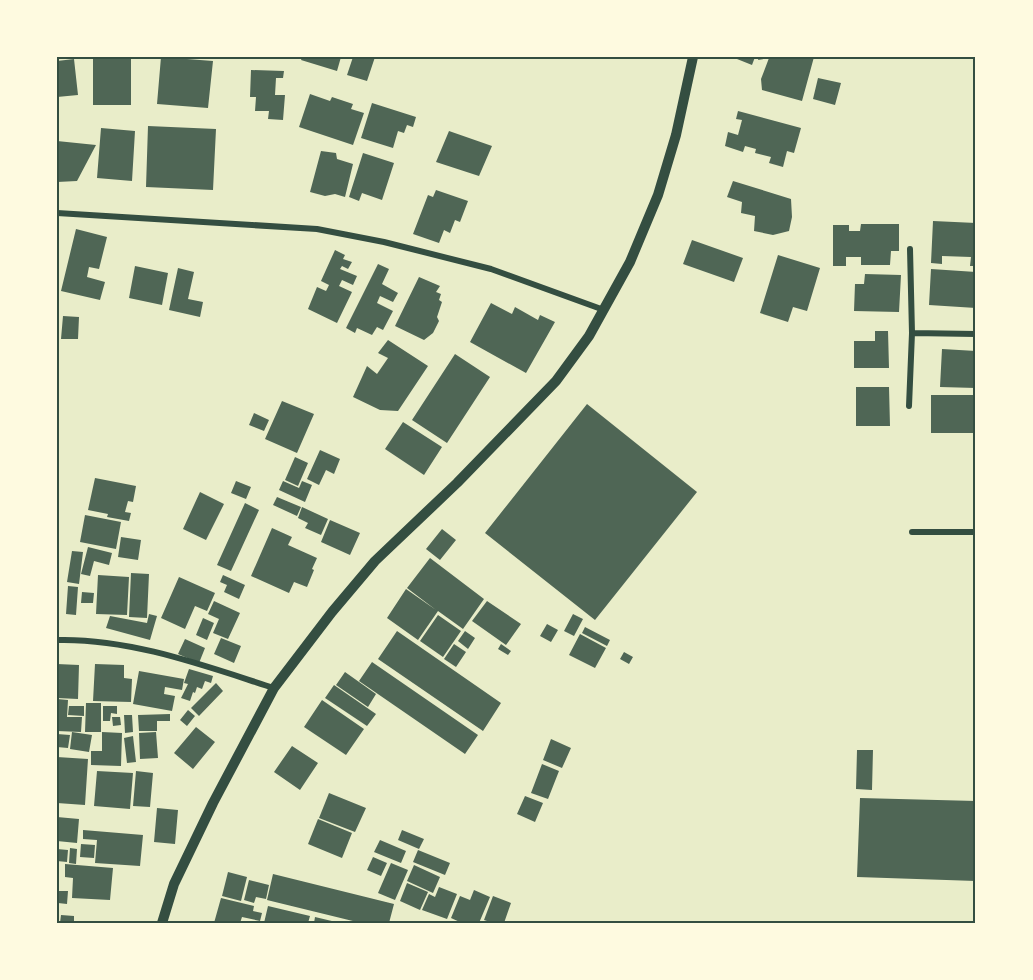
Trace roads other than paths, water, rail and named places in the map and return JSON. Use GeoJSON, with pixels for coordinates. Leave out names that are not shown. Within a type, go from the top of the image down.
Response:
{"type":"FeatureCollection","features":[{"type":"Feature","properties":{"kind":"street"},"geometry":{"type":"LineString","coordinates":[[162,923],[174,884],[213,803],[274,688],[332,612],[375,561],[457,483],[556,381],[605,310],[630,262],[658,195],[676,135],[693,57]]}},
{"type":"Feature","properties":{"kind":"street"},"geometry":{"type":"LineString","coordinates":[[57,213],[317,229],[384,242],[491,269],[605,310]]}},
{"type":"Feature","properties":{"kind":"street"},"geometry":{"type":"LineString","coordinates":[[909,406],[912,333],[910,249]]}},
{"type":"Feature","properties":{"kind":"street"},"geometry":{"type":"LineString","coordinates":[[912,333],[976,334]]}},
{"type":"Feature","properties":{"kind":"street"},"geometry":{"type":"LineString","coordinates":[[912,532],[976,532]]}},
{"type":"Feature","properties":{"kind":"street"},"geometry":{"type":"LineString","coordinates":[[57,640],[109,643],[196,663],[274,688]]}}]}
